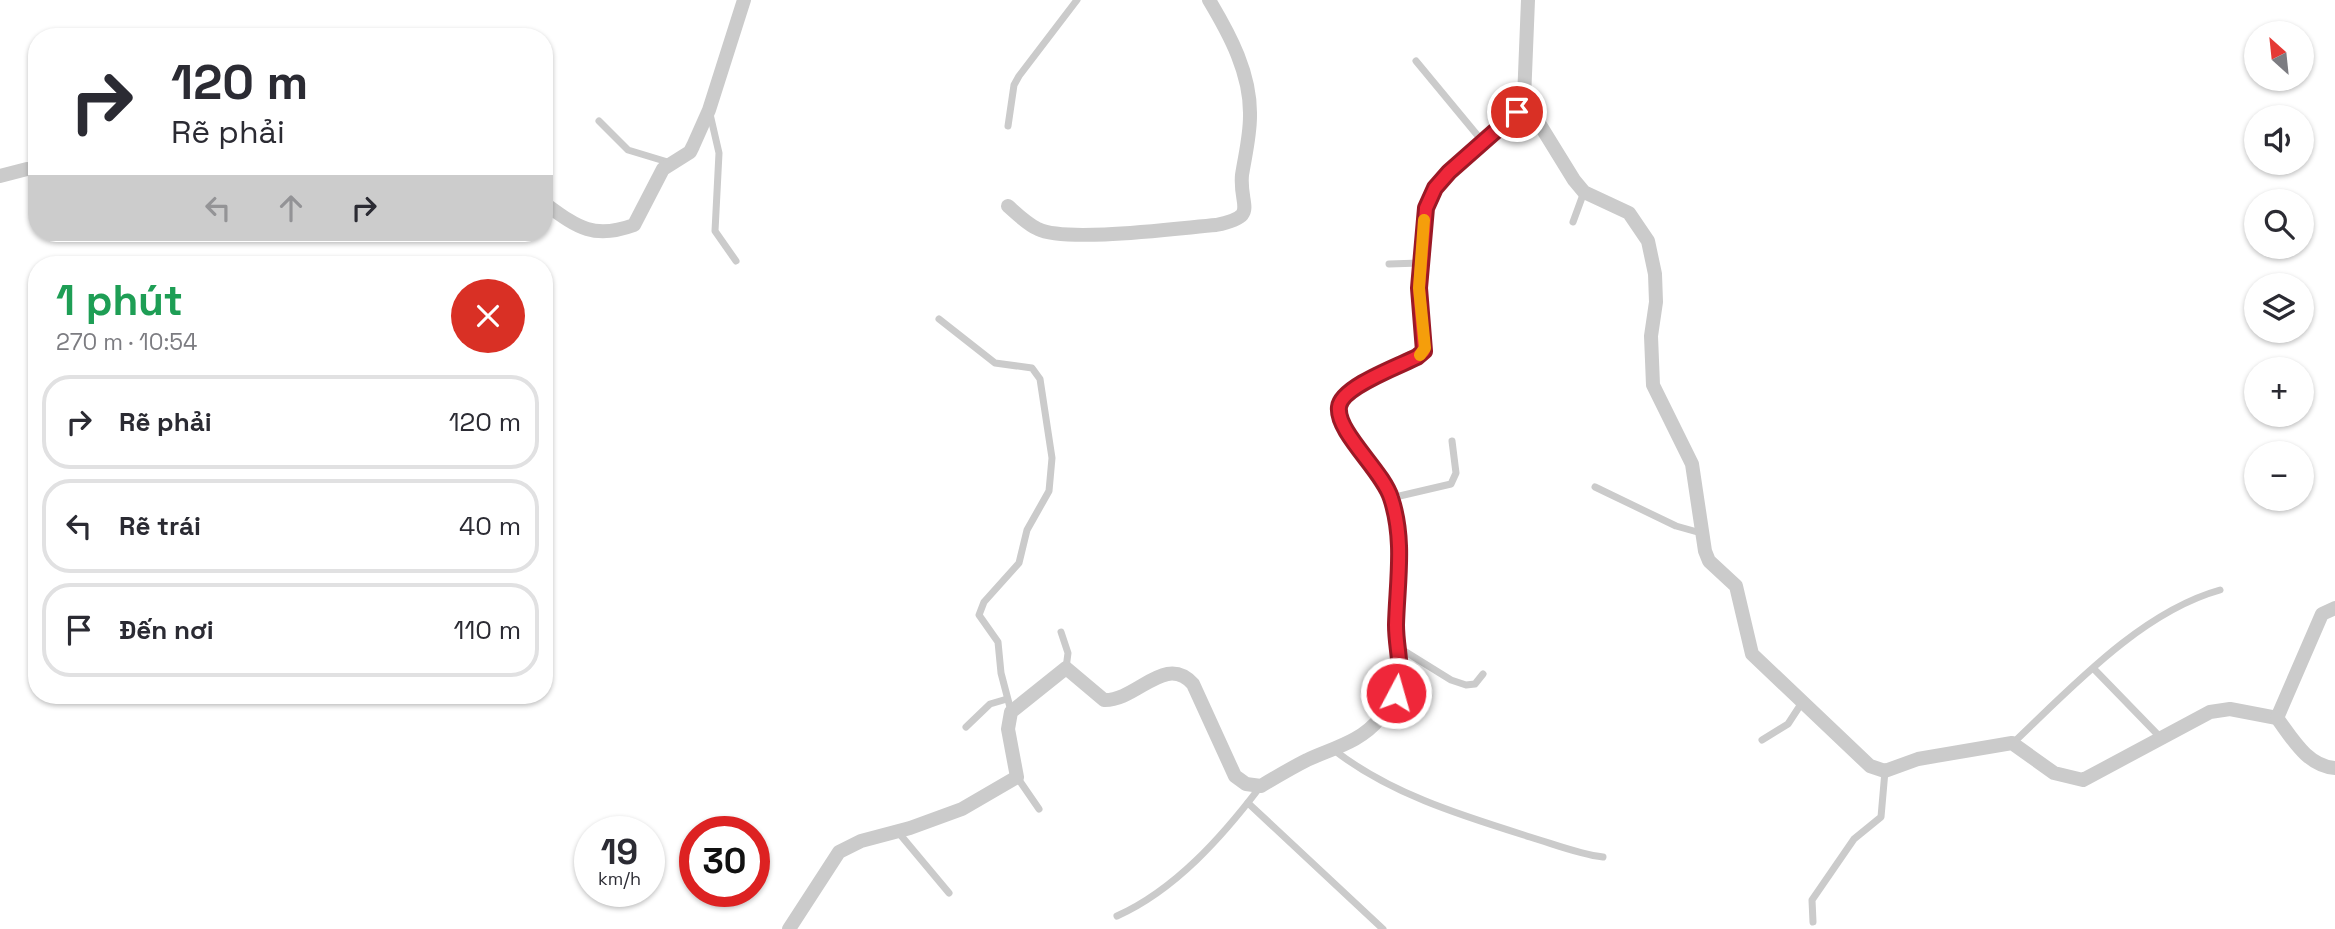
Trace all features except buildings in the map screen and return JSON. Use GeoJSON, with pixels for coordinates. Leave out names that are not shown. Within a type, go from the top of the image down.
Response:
{"type":"FeatureCollection","features":[{"type":"Feature","properties":{"kind":"street"},"geometry":{"type":"LineString","coordinates":[[553,210],[580,229],[590,232],[622,230],[634,225],[642,216],[663,169],[691,152],[709,110],[744,0]]}},
{"type":"Feature","properties":{"kind":"street"},"geometry":{"type":"LineString","coordinates":[[1008,206],[1036,229],[1048,233],[1091,234],[1216,225],[1235,221],[1242,216],[1246,208],[1242,180],[1251,115],[1237,52],[1209,0]]}},
{"type":"Feature","properties":{"kind":"street"},"geometry":{"type":"LineString","coordinates":[[789,929],[839,852],[861,841],[962,809],[1017,777],[1008,729],[1009,705],[1066,668],[1104,700],[1122,696],[1175,671],[1182,674],[1193,684],[1235,776],[1246,784],[1261,786],[1287,770],[1334,750],[1370,729],[1389,706],[1402,676],[1398,648],[1399,533],[1391,498],[1378,471],[1345,429],[1339,406],[1343,396],[1354,388],[1424,351],[1420,264],[1429,198],[1449,172],[1517,112],[1524,99],[1528,0]]}},
{"type":"Feature","properties":{"kind":"street"},"geometry":{"type":"LineString","coordinates":[[1524,99],[1560,162],[1584,192],[1629,213],[1648,241],[1656,274],[1656,302],[1651,336],[1653,384],[1692,464],[1701,533],[1709,561],[1736,586],[1752,654],[1870,766],[1885,771],[1917,759],[2012,743],[2054,773],[2083,779],[2210,712],[2222,709],[2277,718],[2301,750],[2316,763],[2335,768]]}},
{"type":"Feature","properties":{"kind":"street"},"geometry":{"type":"LineString","coordinates":[[0,176],[27,169]]}},
{"type":"Feature","properties":{"kind":"street"},"geometry":{"type":"LineString","coordinates":[[2277,718],[2322,614],[2327,609],[2335,608]]}},
{"type":"Feature","properties":{"kind":"lane"},"geometry":{"type":"LineString","coordinates":[[1008,126],[1014,85],[1077,0]]}},
{"type":"Feature","properties":{"kind":"lane"},"geometry":{"type":"LineString","coordinates":[[1416,61],[1483,142]]}},
{"type":"Feature","properties":{"kind":"lane"},"geometry":{"type":"LineString","coordinates":[[709,110],[719,153],[715,231],[736,261]]}},
{"type":"Feature","properties":{"kind":"lane"},"geometry":{"type":"LineString","coordinates":[[599,121],[628,150],[672,163]]}},
{"type":"Feature","properties":{"kind":"lane"},"geometry":{"type":"LineString","coordinates":[[1573,222],[1584,192]]}},
{"type":"Feature","properties":{"kind":"lane"},"geometry":{"type":"LineString","coordinates":[[1388,264],[1420,264]]}},
{"type":"Feature","properties":{"kind":"lane"},"geometry":{"type":"LineString","coordinates":[[939,319],[995,363],[1032,368],[1041,379],[1052,458],[1049,491],[1027,530],[1019,563],[984,601],[979,615],[998,642],[1009,705],[990,704],[966,727]]}},
{"type":"Feature","properties":{"kind":"lane"},"geometry":{"type":"LineString","coordinates":[[1391,498],[1444,487],[1456,480],[1452,441]]}},
{"type":"Feature","properties":{"kind":"lane"},"geometry":{"type":"LineString","coordinates":[[1595,487],[1675,526],[1701,533]]}},
{"type":"Feature","properties":{"kind":"lane"},"geometry":{"type":"LineString","coordinates":[[2012,743],[2094,669],[2163,615],[2197,597],[2220,590]]}},
{"type":"Feature","properties":{"kind":"lane"},"geometry":{"type":"LineString","coordinates":[[1061,632],[1068,653],[1066,668]]}},
{"type":"Feature","properties":{"kind":"lane"},"geometry":{"type":"LineString","coordinates":[[1398,648],[1461,684],[1475,684],[1483,674]]}},
{"type":"Feature","properties":{"kind":"lane"},"geometry":{"type":"LineString","coordinates":[[2094,669],[2161,738]]}},
{"type":"Feature","properties":{"kind":"lane"},"geometry":{"type":"LineString","coordinates":[[1762,740],[1788,724],[1803,701]]}},
{"type":"Feature","properties":{"kind":"lane"},"geometry":{"type":"LineString","coordinates":[[1334,750],[1353,765],[1422,800],[1502,828],[1603,857]]}},
{"type":"Feature","properties":{"kind":"lane"},"geometry":{"type":"LineString","coordinates":[[1813,922],[1812,900],[1854,839],[1881,817],[1885,771]]}},
{"type":"Feature","properties":{"kind":"lane"},"geometry":{"type":"LineString","coordinates":[[1017,777],[1039,809]]}},
{"type":"Feature","properties":{"kind":"lane"},"geometry":{"type":"LineString","coordinates":[[1117,916],[1142,905],[1188,866],[1261,786]]}},
{"type":"Feature","properties":{"kind":"lane"},"geometry":{"type":"LineString","coordinates":[[1248,803],[1383,929]]}},
{"type":"Feature","properties":{"kind":"lane"},"geometry":{"type":"LineString","coordinates":[[898,831],[948,892]]}},
{"type":"Feature","properties":{"kind":"slow traffic"},"geometry":{"type":"LineString","coordinates":[[1420,355],[1425,348],[1419,288],[1424,220]]}},
{"type":"Feature","properties":{"kind":"route"},"geometry":{"type":"LineString","coordinates":[[1396,693],[1402,676],[1396,625],[1400,592],[1399,533],[1388,491],[1370,459],[1345,429],[1339,406],[1343,396],[1354,388],[1423,353],[1425,348],[1419,288],[1424,222],[1429,198],[1449,172],[1517,112]]}}]}
